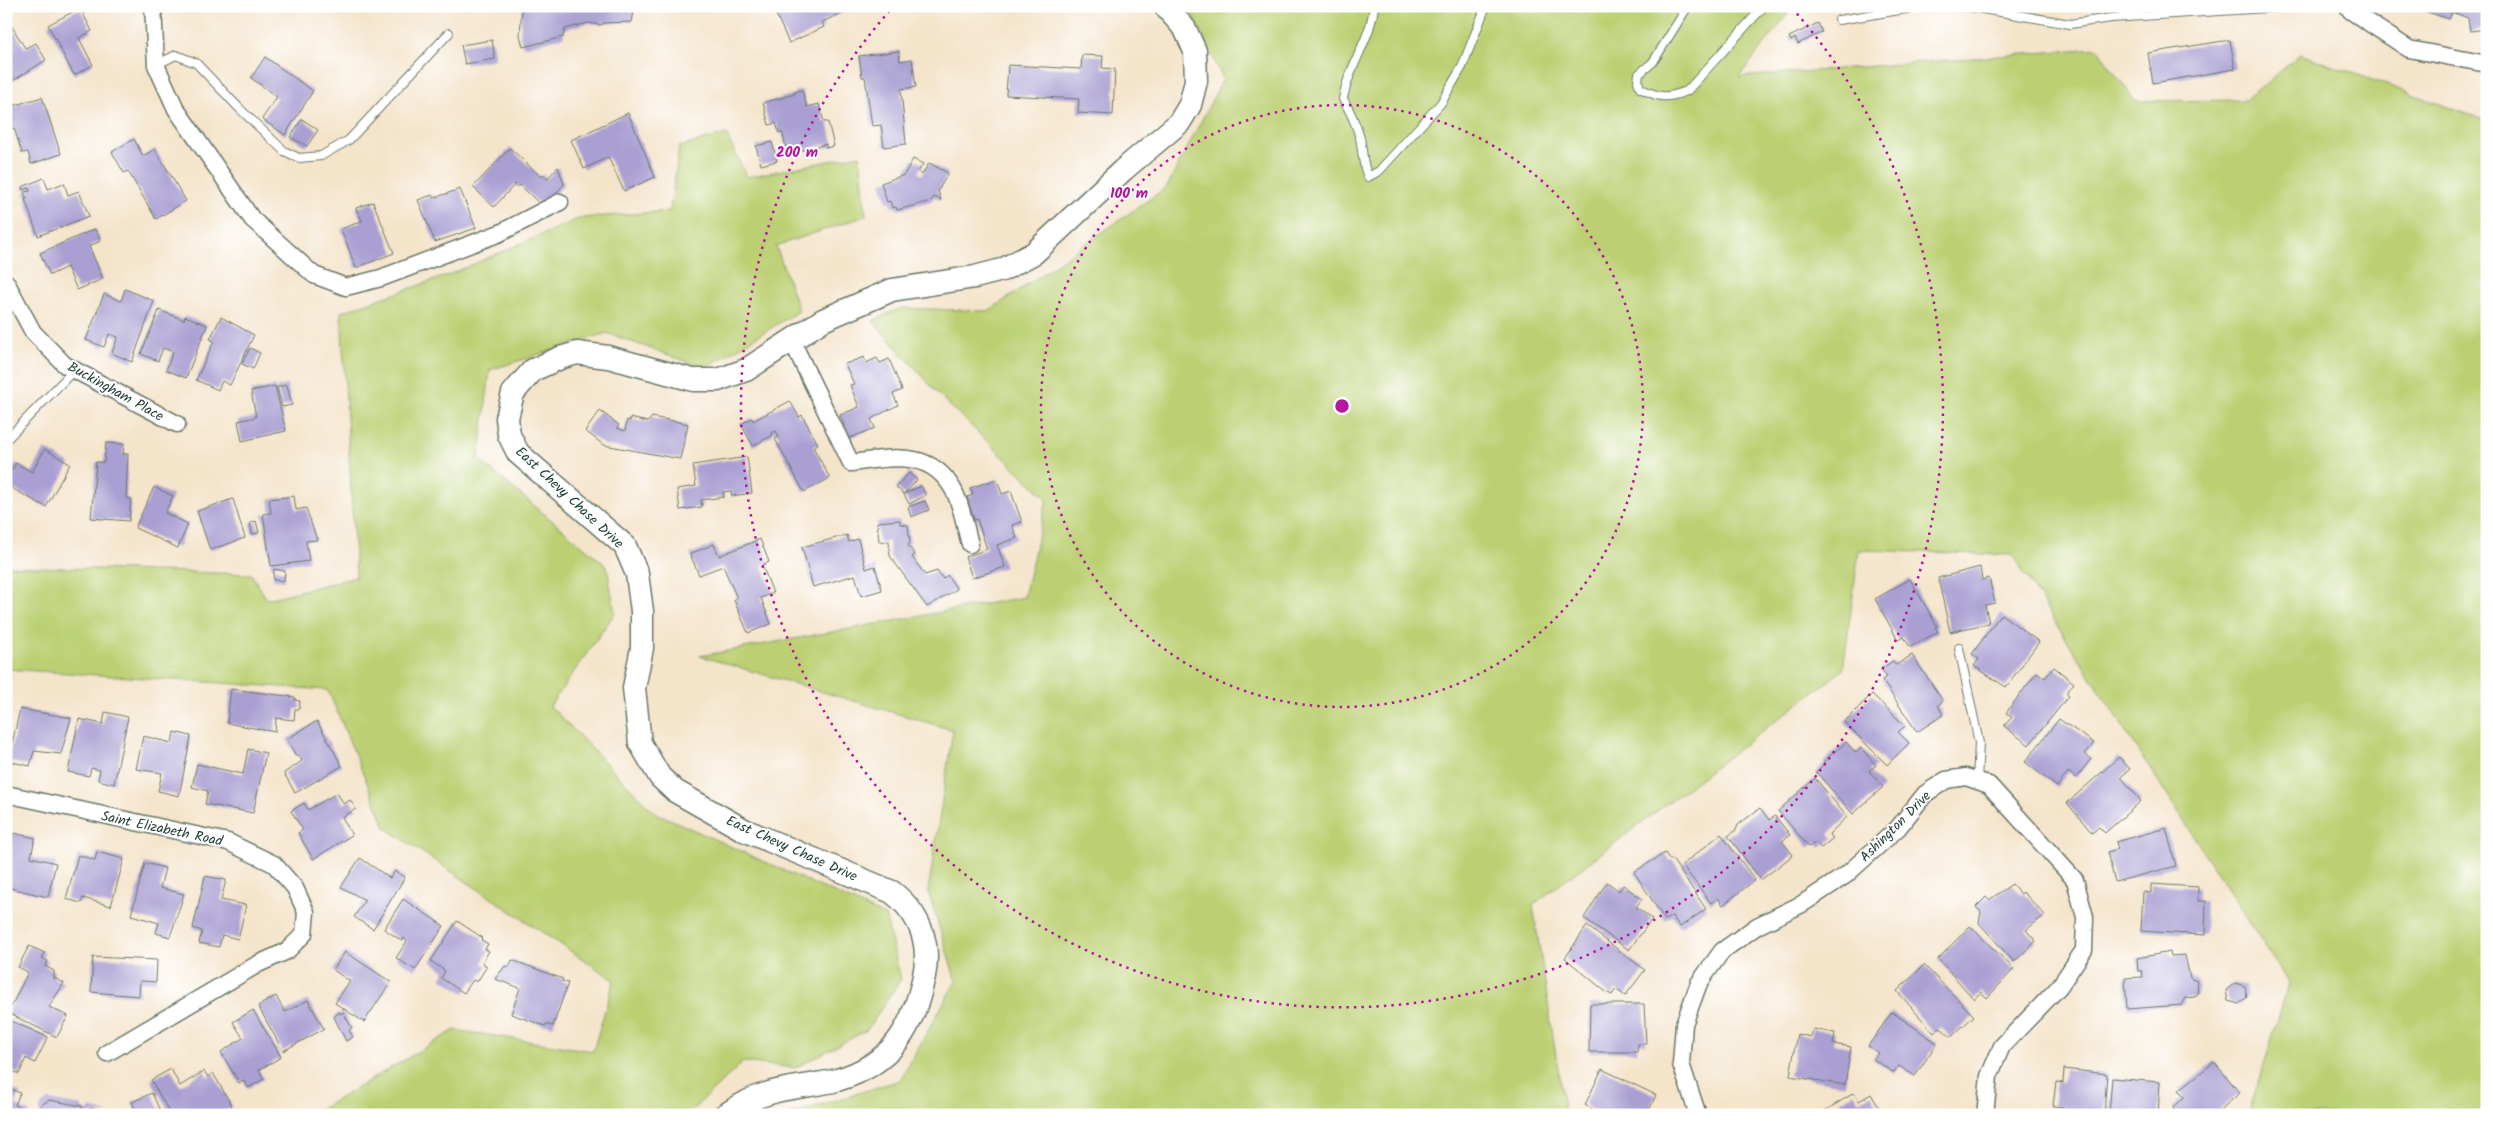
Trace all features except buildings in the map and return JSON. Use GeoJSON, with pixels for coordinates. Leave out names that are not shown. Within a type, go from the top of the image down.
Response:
{"type":"FeatureCollection","features":[{"type":"Feature","properties":{"kind":"main road","name":"East Chevy Chase Drive"},"geometry":{"type":"LineString","coordinates":[[725,1115],[765,1094],[836,1080],[869,1068],[890,1051],[902,1037],[920,1000],[927,960],[925,940],[917,919],[905,902],[892,892],[744,830],[675,792],[660,777],[640,743],[634,688],[642,648],[642,611],[637,574],[625,546],[518,453],[509,435],[507,418],[514,393],[533,370],[576,353],[608,357],[693,380],[718,380],[746,370],[823,320],[892,290],[975,277],[1002,270],[1034,253],[1060,231],[1123,170],[1180,123],[1190,105],[1196,81],[1195,51],[1185,29],[1165,6]]}},
{"type":"Feature","properties":{"kind":"street"},"geometry":{"type":"LineString","coordinates":[[153,6],[156,65],[176,109],[252,219],[314,275],[346,287],[381,278],[500,233],[560,202]]}},
{"type":"Feature","properties":{"kind":"street"},"geometry":{"type":"LineString","coordinates":[[2347,6],[2351,11],[2409,49],[2487,64]]}},
{"type":"Feature","properties":{"kind":"street","name":"Buckingham Place"},"geometry":{"type":"LineString","coordinates":[[6,282],[33,332],[65,365],[177,424]]}},
{"type":"Feature","properties":{"kind":"street"},"geometry":{"type":"LineString","coordinates":[[791,339],[851,463],[903,457],[919,460],[940,471],[955,492],[970,544]]}},
{"type":"Feature","properties":{"kind":"street","name":"Ashington Drive"},"geometry":{"type":"LineString","coordinates":[[1698,1115],[1681,1064],[1684,1024],[1699,983],[1722,951],[1757,926],[1802,904],[1846,875],[1898,828],[1925,794],[1946,780],[1966,777],[1989,785],[2075,880],[2085,917],[2084,950],[2059,987],[2002,1046],[1989,1076],[1985,1115]]}},
{"type":"Feature","properties":{"kind":"street","name":"Saint Elizabeth Road"},"geometry":{"type":"LineString","coordinates":[[6,794],[228,842],[274,864],[295,888],[306,912],[304,934],[287,951],[258,964],[107,1053]]}},
{"type":"Feature","properties":{"kind":"lane"},"geometry":{"type":"LineString","coordinates":[[1374,6],[1373,20],[1345,83],[1342,99],[1351,113],[1360,139],[1364,168],[1368,177],[1379,171],[1441,104],[1462,67],[1486,6]]}},
{"type":"Feature","properties":{"kind":"lane"},"geometry":{"type":"LineString","coordinates":[[1688,6],[1653,62],[1639,74],[1640,88],[1653,95],[1669,98],[1687,92],[1764,6]]}},
{"type":"Feature","properties":{"kind":"lane"},"geometry":{"type":"LineString","coordinates":[[1839,20],[1924,6]]}},
{"type":"Feature","properties":{"kind":"lane"},"geometry":{"type":"LineString","coordinates":[[1945,6],[1971,7],[2070,24],[2111,18],[2298,6]]}},
{"type":"Feature","properties":{"kind":"lane"},"geometry":{"type":"LineString","coordinates":[[156,65],[176,55],[196,63],[240,109],[284,150],[299,158],[321,156],[349,140],[449,34]]}},
{"type":"Feature","properties":{"kind":"lane"},"geometry":{"type":"LineString","coordinates":[[6,440],[74,370]]}},
{"type":"Feature","properties":{"kind":"lane"},"geometry":{"type":"LineString","coordinates":[[1959,648],[1979,743],[1977,781]]}},
{"type":"Feature","properties":{"kind":"green space"},"geometry":{"type":"Polygon","coordinates":[[[1189,6],[1794,6],[1739,77],[2097,48],[2135,101],[2247,100],[2300,54],[2487,121],[2487,1115],[2476,1115],[2473,1111],[2441,1115],[2248,1115],[2289,984],[2012,555],[1859,550],[1843,670],[1533,905],[1565,1115],[788,1115],[900,1080],[956,981],[928,891],[953,730],[700,656],[1024,597],[1047,499],[941,397],[873,321],[901,308],[989,311],[1167,187],[1223,79],[1189,6]]]}},
{"type":"Feature","properties":{"kind":"green space"},"geometry":{"type":"Polygon","coordinates":[[[726,134],[747,177],[860,155],[866,216],[776,246],[799,311],[705,368],[607,333],[490,370],[479,460],[607,566],[615,613],[550,706],[654,812],[885,916],[901,979],[867,1030],[795,1068],[743,1062],[687,1115],[311,1115],[455,1030],[593,1051],[614,980],[386,828],[328,690],[6,669],[6,566],[251,574],[267,599],[356,577],[341,312],[446,276],[580,218],[670,211],[679,147],[726,134]]]}}]}
